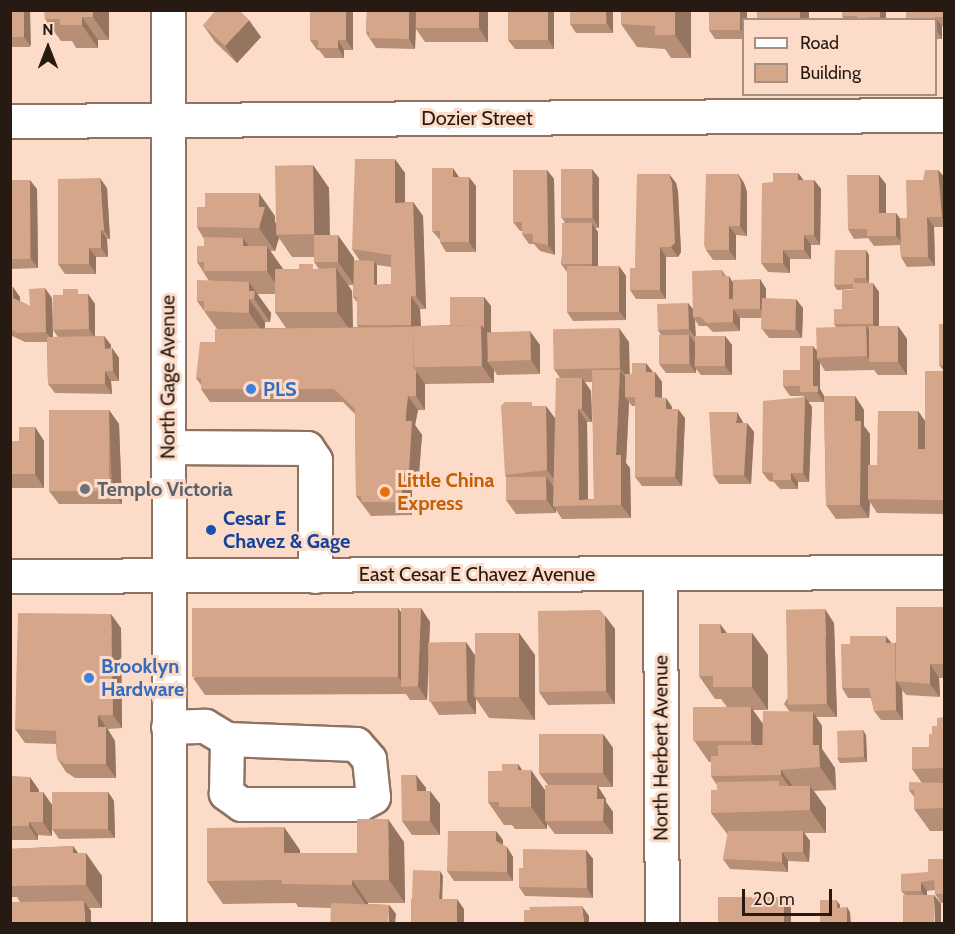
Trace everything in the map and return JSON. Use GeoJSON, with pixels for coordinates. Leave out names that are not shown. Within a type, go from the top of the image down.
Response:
{"type":"FeatureCollection","features":[{"type":"Feature","properties":{"kind":"street","name":"North Gage Avenue"},"geometry":{"type":"LineString","coordinates":[[168,10],[169,924]]}},
{"type":"Feature","properties":{"kind":"street","name":"Dozier Street"},"geometry":{"type":"LineString","coordinates":[[10,121],[945,115]]}},
{"type":"Feature","properties":{"kind":"street"},"geometry":{"type":"LineString","coordinates":[[168,447],[307,448],[315,459],[315,576]]}},
{"type":"Feature","properties":{"kind":"street","name":"East Cesar E Chavez Avenue"},"geometry":{"type":"LineString","coordinates":[[10,576],[945,572]]}},
{"type":"Feature","properties":{"kind":"street","name":"North Herbert Avenue"},"geometry":{"type":"LineString","coordinates":[[660,573],[662,924]]}},
{"type":"Feature","properties":{"kind":"street"},"geometry":{"type":"LineString","coordinates":[[168,727],[205,726],[228,739]]}},
{"type":"Feature","properties":{"kind":"building"},"geometry":{"type":"Polygon","coordinates":[[[10,10],[24,10],[24,37],[10,37],[10,10]]]}},
{"type":"Feature","properties":{"kind":"building"},"geometry":{"type":"Polygon","coordinates":[[[44,10],[93,10],[93,17],[82,17],[82,25],[60,25],[60,19],[45,19],[44,10]]]}},
{"type":"Feature","properties":{"kind":"building"},"geometry":{"type":"Polygon","coordinates":[[[216,10],[239,10],[249,20],[225,46],[203,25],[216,10]]]}},
{"type":"Feature","properties":{"kind":"building"},"geometry":{"type":"Polygon","coordinates":[[[310,10],[346,10],[346,40],[338,40],[338,48],[318,48],[318,40],[310,40],[310,10]]]}},
{"type":"Feature","properties":{"kind":"building"},"geometry":{"type":"Polygon","coordinates":[[[367,10],[409,10],[409,39],[369,38],[369,32],[366,33],[367,10]]]}},
{"type":"Feature","properties":{"kind":"building"},"geometry":{"type":"Polygon","coordinates":[[[416,10],[479,10],[479,28],[416,28],[416,10]]]}},
{"type":"Feature","properties":{"kind":"building"},"geometry":{"type":"Polygon","coordinates":[[[508,10],[548,10],[548,40],[508,40],[508,10]]]}},
{"type":"Feature","properties":{"kind":"building"},"geometry":{"type":"Polygon","coordinates":[[[570,10],[606,10],[606,24],[570,24],[570,10]]]}},
{"type":"Feature","properties":{"kind":"building"},"geometry":{"type":"Polygon","coordinates":[[[621,10],[675,10],[675,35],[655,35],[655,26],[621,24],[621,10]]]}},
{"type":"Feature","properties":{"kind":"building"},"geometry":{"type":"Polygon","coordinates":[[[709,10],[740,10],[740,30],[709,30],[709,10]]]}},
{"type":"Feature","properties":{"kind":"building"},"geometry":{"type":"Polygon","coordinates":[[[757,10],[800,10],[800,18],[757,18],[757,10]]]}},
{"type":"Feature","properties":{"kind":"building"},"geometry":{"type":"Polygon","coordinates":[[[842,10],[880,10],[880,17],[842,16],[842,10]]]}},
{"type":"Feature","properties":{"kind":"building"},"geometry":{"type":"Polygon","coordinates":[[[906,10],[945,10],[945,17],[906,18],[906,10]]]}},
{"type":"Feature","properties":{"kind":"building"},"geometry":{"type":"Polygon","coordinates":[[[355,159],[395,159],[395,203],[413,202],[416,296],[411,296],[411,325],[357,325],[357,294],[371,294],[371,285],[391,284],[391,255],[352,249],[355,159]]]}},
{"type":"Feature","properties":{"kind":"building"},"geometry":{"type":"Polygon","coordinates":[[[313,165],[314,234],[276,235],[275,166],[313,165]]]}},
{"type":"Feature","properties":{"kind":"building"},"geometry":{"type":"Polygon","coordinates":[[[432,168],[453,168],[453,177],[469,177],[469,242],[440,242],[440,231],[432,231],[432,168]]]}},
{"type":"Feature","properties":{"kind":"building"},"geometry":{"type":"Polygon","coordinates":[[[561,169],[592,169],[592,218],[561,218],[561,169]]]}},
{"type":"Feature","properties":{"kind":"building"},"geometry":{"type":"Polygon","coordinates":[[[513,170],[547,170],[548,245],[533,242],[533,234],[522,234],[522,222],[513,222],[513,170]]]}},
{"type":"Feature","properties":{"kind":"building"},"geometry":{"type":"Polygon","coordinates":[[[925,170],[938,170],[942,217],[927,217],[928,257],[901,257],[900,218],[907,218],[906,180],[923,180],[925,170]]]}},
{"type":"Feature","properties":{"kind":"building"},"geometry":{"type":"Polygon","coordinates":[[[773,173],[798,173],[798,180],[814,180],[814,235],[804,235],[804,250],[783,250],[783,263],[761,263],[762,183],[773,182],[773,173]]]}},
{"type":"Feature","properties":{"kind":"building"},"geometry":{"type":"Polygon","coordinates":[[[637,174],[669,174],[672,183],[675,243],[671,247],[660,247],[660,290],[630,290],[630,268],[635,268],[637,174]]]}},
{"type":"Feature","properties":{"kind":"building"},"geometry":{"type":"Polygon","coordinates":[[[706,174],[738,174],[741,182],[740,226],[729,226],[729,250],[706,250],[704,245],[706,174]]]}},
{"type":"Feature","properties":{"kind":"building"},"geometry":{"type":"Polygon","coordinates":[[[847,175],[879,175],[879,213],[896,213],[896,236],[867,236],[867,229],[848,229],[847,175]]]}},
{"type":"Feature","properties":{"kind":"building"},"geometry":{"type":"Polygon","coordinates":[[[100,178],[104,230],[101,230],[101,248],[89,248],[89,264],[58,264],[58,179],[100,178]]]}},
{"type":"Feature","properties":{"kind":"building"},"geometry":{"type":"Polygon","coordinates":[[[10,180],[30,180],[30,259],[10,259],[10,180]]]}},
{"type":"Feature","properties":{"kind":"building"},"geometry":{"type":"Polygon","coordinates":[[[205,193],[259,193],[259,207],[265,207],[259,228],[197,227],[197,207],[205,207],[205,193]]]}},
{"type":"Feature","properties":{"kind":"building"},"geometry":{"type":"Polygon","coordinates":[[[562,223],[592,223],[592,264],[562,264],[562,223]]]}},
{"type":"Feature","properties":{"kind":"building"},"geometry":{"type":"Polygon","coordinates":[[[314,235],[338,235],[338,262],[314,262],[314,235]]]}},
{"type":"Feature","properties":{"kind":"building"},"geometry":{"type":"Polygon","coordinates":[[[204,237],[243,238],[243,246],[267,246],[267,271],[204,271],[204,262],[197,262],[197,246],[204,246],[204,237]]]}},
{"type":"Feature","properties":{"kind":"building"},"geometry":{"type":"Polygon","coordinates":[[[835,250],[866,250],[866,278],[854,278],[853,284],[834,285],[835,250]]]}},
{"type":"Feature","properties":{"kind":"building"},"geometry":{"type":"Polygon","coordinates":[[[354,260],[374,261],[374,285],[371,285],[371,294],[357,294],[357,297],[353,297],[354,260]]]}},
{"type":"Feature","properties":{"kind":"building"},"geometry":{"type":"Polygon","coordinates":[[[299,264],[313,264],[313,269],[336,268],[337,312],[275,312],[275,269],[299,269],[299,264]]]}},
{"type":"Feature","properties":{"kind":"building"},"geometry":{"type":"Polygon","coordinates":[[[567,266],[619,266],[619,312],[567,312],[567,266]]]}},
{"type":"Feature","properties":{"kind":"building"},"geometry":{"type":"Polygon","coordinates":[[[722,270],[722,276],[729,276],[729,299],[733,299],[733,280],[760,279],[760,309],[733,309],[733,322],[706,323],[701,317],[693,317],[692,271],[722,270]]]}},
{"type":"Feature","properties":{"kind":"building"},"geometry":{"type":"Polygon","coordinates":[[[197,280],[249,282],[249,291],[255,291],[254,299],[249,299],[249,313],[204,311],[204,301],[197,301],[197,280]]]}},
{"type":"Feature","properties":{"kind":"building"},"geometry":{"type":"Polygon","coordinates":[[[853,283],[873,283],[873,324],[834,324],[834,309],[842,309],[842,290],[853,290],[853,283]]]}},
{"type":"Feature","properties":{"kind":"building"},"geometry":{"type":"Polygon","coordinates":[[[10,287],[13,287],[13,298],[30,306],[29,289],[45,288],[46,332],[18,333],[10,329],[10,287]]]}},
{"type":"Feature","properties":{"kind":"building"},"geometry":{"type":"Polygon","coordinates":[[[63,289],[78,289],[78,294],[88,294],[89,329],[53,330],[53,295],[63,295],[63,289]]]}},
{"type":"Feature","properties":{"kind":"building"},"geometry":{"type":"Polygon","coordinates":[[[450,297],[484,297],[484,328],[481,325],[450,325],[450,297]]]}},
{"type":"Feature","properties":{"kind":"building"},"geometry":{"type":"Polygon","coordinates":[[[762,298],[796,299],[795,330],[761,329],[762,298]]]}},
{"type":"Feature","properties":{"kind":"building"},"geometry":{"type":"Polygon","coordinates":[[[688,303],[689,329],[658,330],[657,304],[688,303]]]}},
{"type":"Feature","properties":{"kind":"building"},"geometry":{"type":"Polygon","coordinates":[[[939,324],[944,324],[944,365],[939,365],[939,324]]]}},
{"type":"Feature","properties":{"kind":"building"},"geometry":{"type":"Polygon","coordinates":[[[481,325],[482,366],[414,367],[413,326],[481,325]]]}},
{"type":"Feature","properties":{"kind":"building"},"geometry":{"type":"Polygon","coordinates":[[[866,326],[867,356],[817,358],[816,328],[866,326]]]}},
{"type":"Feature","properties":{"kind":"building"},"geometry":{"type":"Polygon","coordinates":[[[869,326],[898,326],[898,362],[869,362],[869,326]]]}},
{"type":"Feature","properties":{"kind":"building"},"geometry":{"type":"Polygon","coordinates":[[[413,327],[416,396],[408,396],[406,421],[412,421],[409,473],[402,473],[402,502],[362,502],[361,496],[356,496],[355,409],[334,389],[201,389],[201,378],[196,378],[200,342],[215,342],[215,329],[413,327]]]}},
{"type":"Feature","properties":{"kind":"building"},"geometry":{"type":"Polygon","coordinates":[[[619,328],[620,368],[554,369],[553,329],[619,328]]]}},
{"type":"Feature","properties":{"kind":"building"},"geometry":{"type":"Polygon","coordinates":[[[530,331],[531,360],[488,361],[487,333],[530,331]]]}},
{"type":"Feature","properties":{"kind":"building"},"geometry":{"type":"Polygon","coordinates":[[[659,335],[689,335],[689,364],[659,364],[659,335]]]}},
{"type":"Feature","properties":{"kind":"building"},"geometry":{"type":"Polygon","coordinates":[[[104,336],[105,349],[112,348],[113,371],[105,371],[105,384],[48,384],[47,337],[104,336]]]}},
{"type":"Feature","properties":{"kind":"building"},"geometry":{"type":"Polygon","coordinates":[[[695,336],[725,336],[725,366],[695,366],[695,336]]]}},
{"type":"Feature","properties":{"kind":"building"},"geometry":{"type":"Polygon","coordinates":[[[800,346],[813,346],[813,386],[818,386],[818,392],[800,392],[800,386],[783,386],[783,370],[800,370],[800,346]]]}},
{"type":"Feature","properties":{"kind":"building"},"geometry":{"type":"Polygon","coordinates":[[[632,363],[646,363],[646,372],[655,372],[655,397],[666,398],[666,409],[678,409],[675,477],[635,477],[635,397],[625,397],[625,374],[632,374],[632,363]]]}},
{"type":"Feature","properties":{"kind":"building"},"geometry":{"type":"Polygon","coordinates":[[[592,370],[620,370],[616,455],[621,455],[621,505],[553,506],[556,378],[582,378],[582,409],[578,409],[579,500],[594,499],[592,370]]]}},
{"type":"Feature","properties":{"kind":"building"},"geometry":{"type":"Polygon","coordinates":[[[925,371],[945,371],[945,500],[868,499],[868,465],[877,465],[878,411],[918,411],[918,449],[925,449],[925,371]]]}},
{"type":"Feature","properties":{"kind":"building"},"geometry":{"type":"Polygon","coordinates":[[[824,396],[855,396],[855,421],[861,421],[860,505],[826,505],[824,396]]]}},
{"type":"Feature","properties":{"kind":"building"},"geometry":{"type":"Polygon","coordinates":[[[805,397],[803,473],[791,473],[791,480],[773,480],[773,473],[762,472],[763,401],[805,397]]]}},
{"type":"Feature","properties":{"kind":"building"},"geometry":{"type":"Polygon","coordinates":[[[505,402],[532,402],[532,406],[546,406],[547,470],[505,475],[501,406],[505,402]]]}},
{"type":"Feature","properties":{"kind":"building"},"geometry":{"type":"Polygon","coordinates":[[[49,410],[109,410],[109,491],[49,491],[49,410]]]}},
{"type":"Feature","properties":{"kind":"building"},"geometry":{"type":"Polygon","coordinates":[[[709,412],[737,412],[736,423],[747,423],[744,475],[713,475],[709,412]]]}},
{"type":"Feature","properties":{"kind":"building"},"geometry":{"type":"Polygon","coordinates":[[[19,427],[35,427],[35,474],[10,474],[10,442],[19,441],[19,427]]]}},
{"type":"Feature","properties":{"kind":"building"},"geometry":{"type":"Polygon","coordinates":[[[506,477],[546,477],[546,500],[506,500],[506,477]]]}},
{"type":"Feature","properties":{"kind":"building"},"geometry":{"type":"Polygon","coordinates":[[[896,607],[945,607],[945,664],[930,664],[930,684],[896,681],[896,607]]]}},
{"type":"Feature","properties":{"kind":"building"},"geometry":{"type":"Polygon","coordinates":[[[192,608],[398,608],[398,677],[192,677],[192,608]]]}},
{"type":"Feature","properties":{"kind":"building"},"geometry":{"type":"Polygon","coordinates":[[[401,608],[421,608],[418,686],[401,687],[401,608]]]}},
{"type":"Feature","properties":{"kind":"building"},"geometry":{"type":"Polygon","coordinates":[[[825,609],[827,704],[788,705],[786,610],[825,609]]]}},
{"type":"Feature","properties":{"kind":"building"},"geometry":{"type":"Polygon","coordinates":[[[600,610],[605,616],[606,691],[539,692],[538,611],[600,610]]]}},
{"type":"Feature","properties":{"kind":"building"},"geometry":{"type":"Polygon","coordinates":[[[18,613],[111,614],[113,715],[98,715],[98,727],[106,727],[106,764],[65,764],[57,758],[56,731],[15,729],[18,613]]]}},
{"type":"Feature","properties":{"kind":"building"},"geometry":{"type":"Polygon","coordinates":[[[699,624],[720,624],[721,633],[752,633],[752,687],[713,687],[713,676],[699,676],[699,624]]]}},
{"type":"Feature","properties":{"kind":"building"},"geometry":{"type":"Polygon","coordinates":[[[475,633],[519,633],[519,697],[475,697],[475,633]]]}},
{"type":"Feature","properties":{"kind":"building"},"geometry":{"type":"Polygon","coordinates":[[[850,636],[886,636],[886,643],[895,643],[896,710],[874,711],[869,688],[842,688],[841,644],[850,644],[850,636]]]}},
{"type":"Feature","properties":{"kind":"building"},"geometry":{"type":"Polygon","coordinates":[[[466,642],[467,701],[429,702],[428,643],[466,642]]]}},
{"type":"Feature","properties":{"kind":"building"},"geometry":{"type":"Polygon","coordinates":[[[693,707],[751,707],[751,741],[693,741],[693,707]]]}},
{"type":"Feature","properties":{"kind":"building"},"geometry":{"type":"Polygon","coordinates":[[[763,711],[813,712],[812,746],[762,745],[763,711]]]}},
{"type":"Feature","properties":{"kind":"building"},"geometry":{"type":"Polygon","coordinates":[[[945,717],[945,742],[938,747],[929,747],[929,734],[932,734],[932,726],[937,726],[937,718],[945,717]]]}},
{"type":"Feature","properties":{"kind":"building"},"geometry":{"type":"Polygon","coordinates":[[[863,730],[864,757],[838,758],[837,731],[863,730]]]}},
{"type":"Feature","properties":{"kind":"building"},"geometry":{"type":"Polygon","coordinates":[[[539,734],[603,734],[603,773],[539,773],[539,734]]]}},
{"type":"Feature","properties":{"kind":"building"},"geometry":{"type":"Polygon","coordinates":[[[944,742],[945,768],[912,769],[912,747],[938,747],[944,742]]]}},
{"type":"Feature","properties":{"kind":"building"},"geometry":{"type":"Polygon","coordinates":[[[718,745],[819,745],[820,767],[781,770],[781,775],[711,776],[711,756],[718,756],[718,745]]]}},
{"type":"Feature","properties":{"kind":"building"},"geometry":{"type":"Polygon","coordinates":[[[502,764],[518,764],[518,770],[531,770],[531,807],[499,807],[499,802],[488,802],[488,771],[502,771],[502,764]]]}},
{"type":"Feature","properties":{"kind":"building"},"geometry":{"type":"Polygon","coordinates":[[[401,775],[416,775],[417,791],[430,791],[430,821],[402,821],[401,775]]]}},
{"type":"Feature","properties":{"kind":"building"},"geometry":{"type":"Polygon","coordinates":[[[11,776],[30,777],[30,792],[43,792],[43,822],[29,822],[29,826],[10,826],[11,776]]]}},
{"type":"Feature","properties":{"kind":"building"},"geometry":{"type":"Polygon","coordinates":[[[779,781],[779,786],[810,786],[810,810],[711,813],[711,790],[717,790],[717,782],[779,781]]]}},
{"type":"Feature","properties":{"kind":"building"},"geometry":{"type":"Polygon","coordinates":[[[909,782],[945,783],[945,808],[914,809],[914,790],[909,790],[909,782]]]}},
{"type":"Feature","properties":{"kind":"building"},"geometry":{"type":"Polygon","coordinates":[[[545,785],[597,785],[597,799],[604,799],[603,821],[545,821],[545,785]]]}},
{"type":"Feature","properties":{"kind":"building"},"geometry":{"type":"Polygon","coordinates":[[[52,792],[108,792],[108,829],[52,829],[52,792]]]}},
{"type":"Feature","properties":{"kind":"building"},"geometry":{"type":"Polygon","coordinates":[[[357,819],[388,819],[389,880],[352,880],[352,885],[282,884],[282,880],[207,881],[207,828],[284,827],[284,853],[357,853],[357,819]]]}},
{"type":"Feature","properties":{"kind":"building"},"geometry":{"type":"Polygon","coordinates":[[[448,831],[496,831],[496,841],[507,847],[507,872],[447,871],[448,831]]]}},
{"type":"Feature","properties":{"kind":"building"},"geometry":{"type":"Polygon","coordinates":[[[728,831],[803,831],[803,852],[782,852],[782,862],[723,859],[728,831]]]}},
{"type":"Feature","properties":{"kind":"building"},"geometry":{"type":"Polygon","coordinates":[[[73,846],[73,853],[86,853],[86,885],[10,886],[10,849],[73,846]]]}},
{"type":"Feature","properties":{"kind":"building"},"geometry":{"type":"Polygon","coordinates":[[[523,849],[586,850],[587,888],[519,887],[519,868],[523,868],[523,849]]]}},
{"type":"Feature","properties":{"kind":"building"},"geometry":{"type":"Polygon","coordinates":[[[928,859],[945,859],[945,894],[935,894],[934,880],[921,882],[921,891],[901,891],[901,874],[928,872],[928,859]]]}},
{"type":"Feature","properties":{"kind":"building"},"geometry":{"type":"Polygon","coordinates":[[[413,870],[440,871],[439,900],[412,899],[413,870]]]}},
{"type":"Feature","properties":{"kind":"building"},"geometry":{"type":"Polygon","coordinates":[[[903,895],[934,895],[934,924],[903,924],[903,895]]]}},
{"type":"Feature","properties":{"kind":"building"},"geometry":{"type":"Polygon","coordinates":[[[718,897],[784,897],[784,924],[718,924],[718,897]]]}},
{"type":"Feature","properties":{"kind":"building"},"geometry":{"type":"Polygon","coordinates":[[[411,899],[457,899],[457,924],[411,924],[411,899]]]}},
{"type":"Feature","properties":{"kind":"building"},"geometry":{"type":"Polygon","coordinates":[[[820,900],[836,900],[837,908],[847,907],[847,924],[820,924],[820,900]]]}},
{"type":"Feature","properties":{"kind":"building"},"geometry":{"type":"Polygon","coordinates":[[[84,901],[85,924],[10,924],[12,902],[84,901]]]}},
{"type":"Feature","properties":{"kind":"building"},"geometry":{"type":"Polygon","coordinates":[[[331,903],[389,905],[388,924],[330,924],[331,903]]]}},
{"type":"Feature","properties":{"kind":"building"},"geometry":{"type":"Polygon","coordinates":[[[582,906],[584,924],[524,924],[524,910],[530,910],[529,907],[582,906]]]}},
{"type":"Feature","properties":{"kind":"building"},"geometry":{"type":"Polygon","coordinates":[[[226,923],[291,923],[291,924],[226,923]]]}},
{"type":"Feature","properties":{"kind":"place","name":"PLS"},"geometry":{"type":"Point","coordinates":[251,389]}},
{"type":"Feature","properties":{"kind":"place","name":"Templo Victoria"},"geometry":{"type":"Point","coordinates":[85,489]}},
{"type":"Feature","properties":{"kind":"place","name":"Little China Express"},"geometry":{"type":"Point","coordinates":[385,492]}},
{"type":"Feature","properties":{"kind":"place","name":"Cesar E Chavez & Gage"},"geometry":{"type":"Point","coordinates":[211,530]}},
{"type":"Feature","properties":{"kind":"place","name":"Brooklyn Hardware"},"geometry":{"type":"Point","coordinates":[89,678]}}]}
